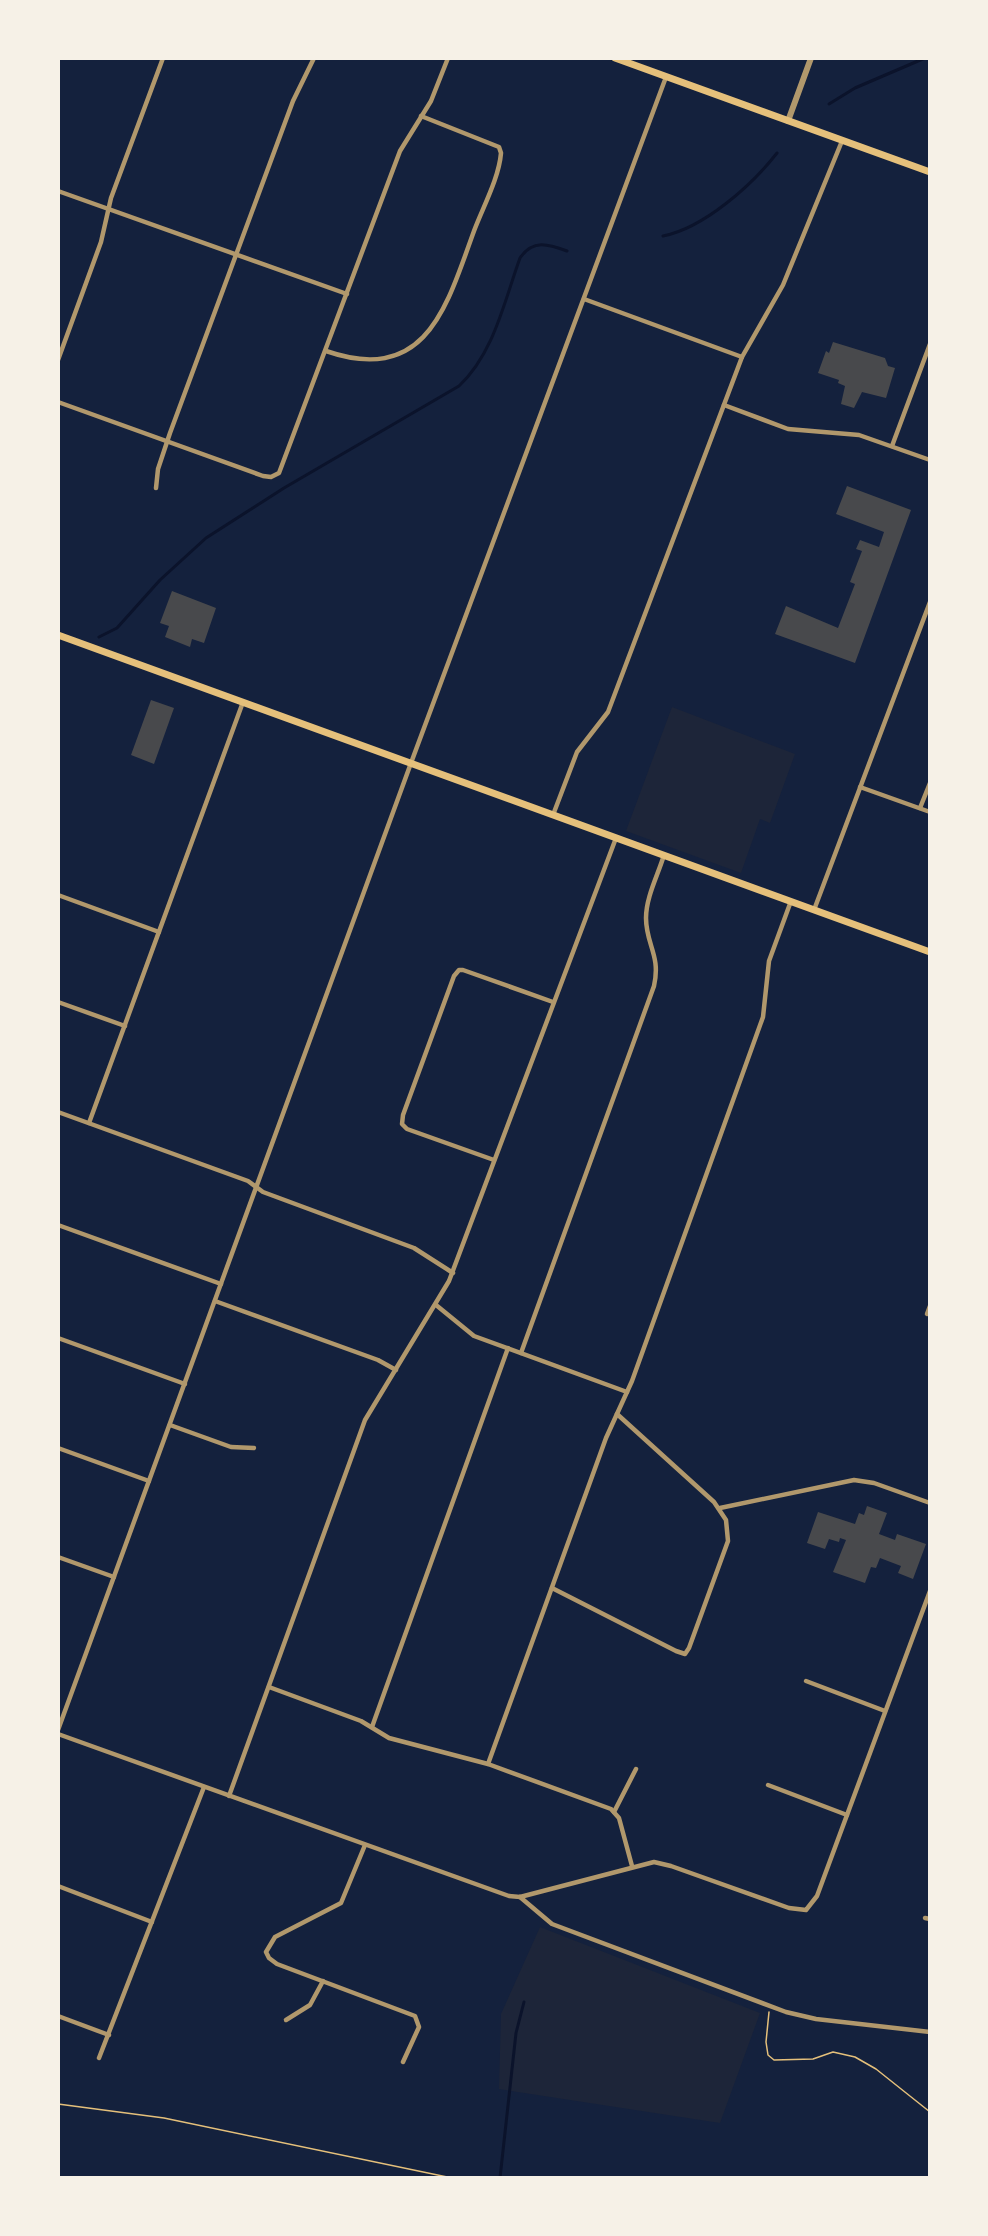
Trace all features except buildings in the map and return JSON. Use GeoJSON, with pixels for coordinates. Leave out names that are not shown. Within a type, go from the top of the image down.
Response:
{"type":"FeatureCollection","features":[{"type":"Feature","properties":{"kind":"main road"},"geometry":{"type":"LineString","coordinates":[[615,58],[930,172]]}},
{"type":"Feature","properties":{"kind":"main road"},"geometry":{"type":"LineString","coordinates":[[58,635],[930,952]]}},
{"type":"Feature","properties":{"kind":"street"},"geometry":{"type":"LineString","coordinates":[[58,360],[101,242],[108,208],[163,58]]}},
{"type":"Feature","properties":{"kind":"street"},"geometry":{"type":"LineString","coordinates":[[156,488],[158,469],[167,442],[236,254],[293,101],[314,58]]}},
{"type":"Feature","properties":{"kind":"street"},"geometry":{"type":"LineString","coordinates":[[58,402],[263,476],[275,476],[284,465],[400,151],[435,93],[448,58]]}},
{"type":"Feature","properties":{"kind":"street"},"geometry":{"type":"LineString","coordinates":[[788,121],[811,58]]}},
{"type":"Feature","properties":{"kind":"street"},"geometry":{"type":"LineString","coordinates":[[666,77],[411,763],[58,1732],[497,1893],[520,1897],[654,1862],[666,1864],[789,1908],[806,1910],[817,1896],[930,1591]]}},
{"type":"Feature","properties":{"kind":"street"},"geometry":{"type":"LineString","coordinates":[[326,351],[347,358],[370,360],[398,353],[415,344],[435,326],[449,299],[500,160],[498,147],[421,116]]}},
{"type":"Feature","properties":{"kind":"street"},"geometry":{"type":"LineString","coordinates":[[553,815],[577,752],[608,712],[742,357],[783,285],[842,141]]}},
{"type":"Feature","properties":{"kind":"street"},"geometry":{"type":"LineString","coordinates":[[58,191],[347,294]]}},
{"type":"Feature","properties":{"kind":"street"},"geometry":{"type":"LineString","coordinates":[[584,299],[742,357]]}},
{"type":"Feature","properties":{"kind":"street"},"geometry":{"type":"LineString","coordinates":[[892,446],[930,344]]}},
{"type":"Feature","properties":{"kind":"street"},"geometry":{"type":"LineString","coordinates":[[724,405],[788,429],[850,433],[930,460]]}},
{"type":"Feature","properties":{"kind":"street"},"geometry":{"type":"LineString","coordinates":[[814,910],[930,602]]}},
{"type":"Feature","properties":{"kind":"street"},"geometry":{"type":"LineString","coordinates":[[90,1123],[243,702]]}},
{"type":"Feature","properties":{"kind":"street"},"geometry":{"type":"LineString","coordinates":[[920,808],[930,783]]}},
{"type":"Feature","properties":{"kind":"street"},"geometry":{"type":"LineString","coordinates":[[860,787],[930,812]]}},
{"type":"Feature","properties":{"kind":"street"},"geometry":{"type":"LineString","coordinates":[[229,1796],[365,1420],[436,1305],[453,1273],[616,838]]}},
{"type":"Feature","properties":{"kind":"street"},"geometry":{"type":"LineString","coordinates":[[521,1353],[654,986],[656,957],[646,915],[664,855]]}},
{"type":"Feature","properties":{"kind":"street"},"geometry":{"type":"LineString","coordinates":[[58,895],[159,932]]}},
{"type":"Feature","properties":{"kind":"street"},"geometry":{"type":"LineString","coordinates":[[488,1764],[627,1392],[763,1017],[769,961],[791,901]]}},
{"type":"Feature","properties":{"kind":"street"},"geometry":{"type":"LineString","coordinates":[[494,1160],[407,1129],[402,1124],[414,1083],[453,976],[459,970],[553,1002]]}},
{"type":"Feature","properties":{"kind":"street"},"geometry":{"type":"LineString","coordinates":[[58,1002],[125,1026]]}},
{"type":"Feature","properties":{"kind":"street"},"geometry":{"type":"LineString","coordinates":[[58,1112],[248,1181],[263,1192],[414,1248],[453,1273]]}},
{"type":"Feature","properties":{"kind":"street"},"geometry":{"type":"LineString","coordinates":[[58,1225],[221,1284]]}},
{"type":"Feature","properties":{"kind":"street"},"geometry":{"type":"LineString","coordinates":[[215,1301],[378,1360],[396,1370]]}},
{"type":"Feature","properties":{"kind":"street"},"geometry":{"type":"LineString","coordinates":[[436,1305],[469,1333],[627,1392]]}},
{"type":"Feature","properties":{"kind":"street"},"geometry":{"type":"LineString","coordinates":[[927,1314],[930,1306]]}},
{"type":"Feature","properties":{"kind":"street"},"geometry":{"type":"LineString","coordinates":[[58,1338],[185,1384]]}},
{"type":"Feature","properties":{"kind":"street"},"geometry":{"type":"LineString","coordinates":[[372,1726],[508,1348]]}},
{"type":"Feature","properties":{"kind":"street"},"geometry":{"type":"LineString","coordinates":[[552,1588],[685,1653],[728,1541],[728,1526],[720,1508],[617,1414]]}},
{"type":"Feature","properties":{"kind":"street"},"geometry":{"type":"LineString","coordinates":[[170,1425],[231,1447],[254,1448]]}},
{"type":"Feature","properties":{"kind":"street"},"geometry":{"type":"LineString","coordinates":[[58,1448],[149,1481]]}},
{"type":"Feature","properties":{"kind":"street"},"geometry":{"type":"LineString","coordinates":[[720,1508],[854,1480],[874,1483],[930,1503]]}},
{"type":"Feature","properties":{"kind":"street"},"geometry":{"type":"LineString","coordinates":[[58,1557],[114,1577]]}},
{"type":"Feature","properties":{"kind":"street"},"geometry":{"type":"LineString","coordinates":[[806,1681],[885,1711]]}},
{"type":"Feature","properties":{"kind":"street"},"geometry":{"type":"LineString","coordinates":[[269,1687],[372,1726],[389,1738],[488,1764],[614,1812],[619,1818],[632,1866]]}},
{"type":"Feature","properties":{"kind":"street"},"geometry":{"type":"LineString","coordinates":[[614,1812],[636,1769]]}},
{"type":"Feature","properties":{"kind":"street"},"geometry":{"type":"LineString","coordinates":[[768,1785],[847,1815]]}},
{"type":"Feature","properties":{"kind":"street"},"geometry":{"type":"LineString","coordinates":[[99,2058],[204,1787]]}},
{"type":"Feature","properties":{"kind":"street"},"geometry":{"type":"LineString","coordinates":[[364,1845],[341,1903],[275,1937],[266,1952],[274,1962],[416,2016],[419,2023],[418,2031],[403,2062]]}},
{"type":"Feature","properties":{"kind":"street"},"geometry":{"type":"LineString","coordinates":[[58,1887],[152,1922]]}},
{"type":"Feature","properties":{"kind":"street"},"geometry":{"type":"LineString","coordinates":[[520,1897],[552,1924],[770,2006],[816,2019],[930,2032]]}},
{"type":"Feature","properties":{"kind":"street"},"geometry":{"type":"LineString","coordinates":[[286,2020],[310,2005],[323,1981]]}},
{"type":"Feature","properties":{"kind":"street"},"geometry":{"type":"LineString","coordinates":[[58,2016],[108,2035]]}},
{"type":"Feature","properties":{"kind":"path"},"geometry":{"type":"LineString","coordinates":[[770,2006],[766,2042],[768,2055],[774,2060],[813,2059],[833,2052],[855,2057],[876,2069],[930,2112]]}},
{"type":"Feature","properties":{"kind":"path"},"geometry":{"type":"LineString","coordinates":[[58,2104],[164,2118],[452,2178]]}},
{"type":"Feature","properties":{"kind":"shaded area"},"geometry":{"type":"Polygon","coordinates":[[[672,707],[795,754],[770,823],[760,819],[741,873],[626,831],[672,707]]]}},
{"type":"Feature","properties":{"kind":"shaded area"},"geometry":{"type":"Polygon","coordinates":[[[540,1927],[760,2013],[720,2123],[499,2089],[501,2014],[540,1927]]]}},
{"type":"Feature","properties":{"kind":"waterway"},"geometry":{"type":"LineString","coordinates":[[829,104],[855,88],[925,58]]}},
{"type":"Feature","properties":{"kind":"waterway"},"geometry":{"type":"LineString","coordinates":[[663,236],[695,224],[726,204],[777,153]]}},
{"type":"Feature","properties":{"kind":"waterway"},"geometry":{"type":"LineString","coordinates":[[99,637],[117,628],[160,580],[206,538],[284,488],[459,386],[471,373],[489,343],[520,258],[530,248],[541,245],[567,251]]}},
{"type":"Feature","properties":{"kind":"waterway"},"geometry":{"type":"LineString","coordinates":[[500,2178],[516,2033],[524,2002]]}}]}
